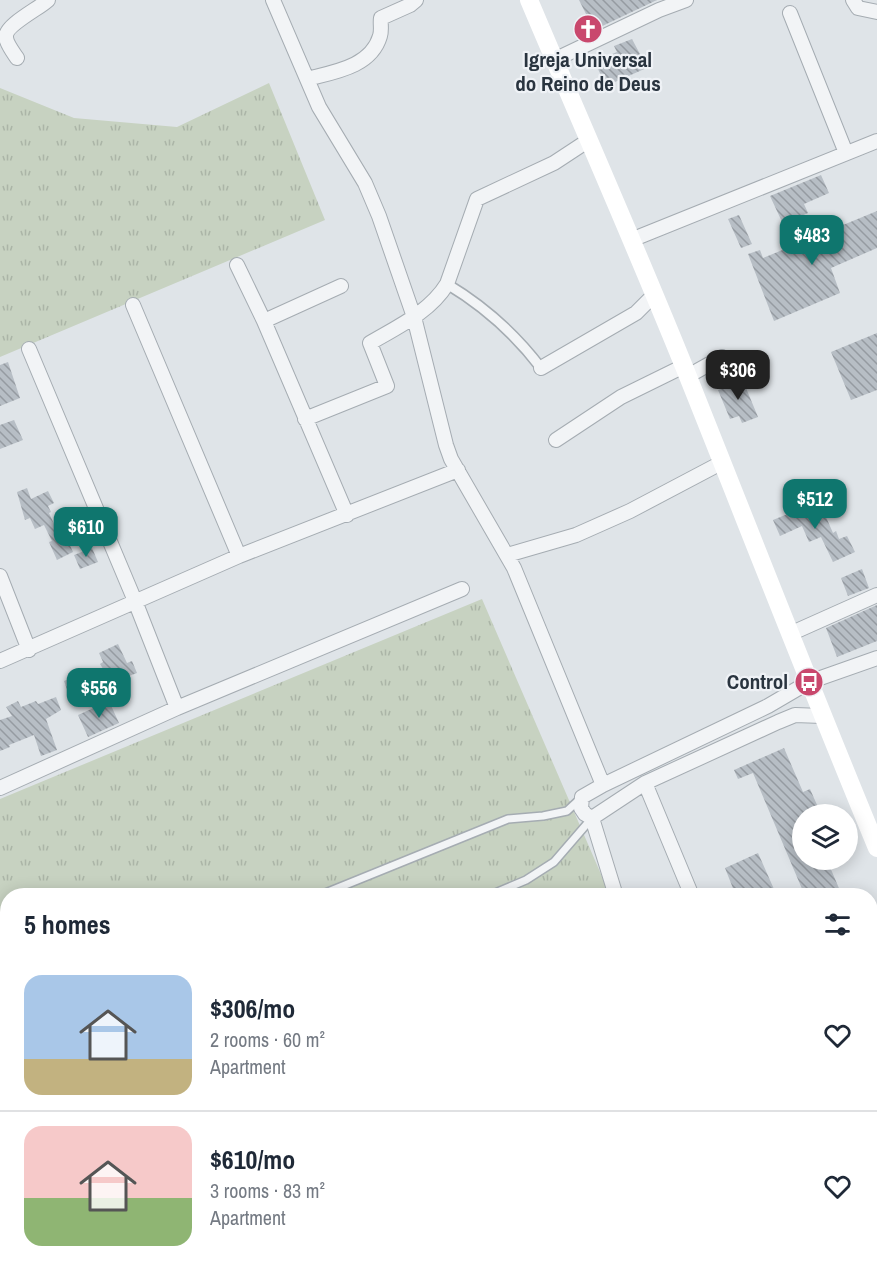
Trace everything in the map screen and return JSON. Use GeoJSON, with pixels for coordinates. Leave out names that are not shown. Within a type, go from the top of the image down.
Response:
{"type":"FeatureCollection","features":[{"type":"Feature","properties":{"kind":"main road"},"geometry":{"type":"LineString","coordinates":[[529,0],[686,371],[721,463],[792,633],[822,716],[877,848]]}},
{"type":"Feature","properties":{"kind":"street"},"geometry":{"type":"LineString","coordinates":[[17,58],[6,40],[6,32],[12,25],[48,0]]}},
{"type":"Feature","properties":{"kind":"street"},"geometry":{"type":"LineString","coordinates":[[273,0],[319,107],[365,183],[392,249],[414,317],[446,445],[524,590],[603,785]]}},
{"type":"Feature","properties":{"kind":"street"},"geometry":{"type":"LineString","coordinates":[[307,79],[358,63],[370,54],[380,36],[381,18],[416,0]]}},
{"type":"Feature","properties":{"kind":"street"},"geometry":{"type":"LineString","coordinates":[[554,60],[659,10],[686,0]]}},
{"type":"Feature","properties":{"kind":"street"},"geometry":{"type":"LineString","coordinates":[[853,0],[854,5],[858,8],[877,12]]}},
{"type":"Feature","properties":{"kind":"street"},"geometry":{"type":"LineString","coordinates":[[790,13],[846,153]]}},
{"type":"Feature","properties":{"kind":"street"},"geometry":{"type":"LineString","coordinates":[[305,419],[387,386],[370,343],[414,317],[440,295],[447,284],[477,199],[554,163],[589,140]]}},
{"type":"Feature","properties":{"kind":"street"},"geometry":{"type":"LineString","coordinates":[[631,240],[877,141]]}},
{"type":"Feature","properties":{"kind":"street"},"geometry":{"type":"LineString","coordinates":[[237,265],[264,321],[347,515]]}},
{"type":"Feature","properties":{"kind":"street"},"geometry":{"type":"LineString","coordinates":[[447,284],[471,298],[530,353],[542,368],[636,313],[654,295]]}},
{"type":"Feature","properties":{"kind":"street"},"geometry":{"type":"LineString","coordinates":[[264,321],[341,286]]}},
{"type":"Feature","properties":{"kind":"street"},"geometry":{"type":"LineString","coordinates":[[133,305],[239,556]]}},
{"type":"Feature","properties":{"kind":"street"},"geometry":{"type":"LineString","coordinates":[[29,349],[135,601],[177,708]]}},
{"type":"Feature","properties":{"kind":"street"},"geometry":{"type":"LineString","coordinates":[[556,440],[621,397],[722,357]]}},
{"type":"Feature","properties":{"kind":"street"},"geometry":{"type":"LineString","coordinates":[[507,555],[576,535],[630,511],[721,463]]}},
{"type":"Feature","properties":{"kind":"street"},"geometry":{"type":"LineString","coordinates":[[0,661],[239,556],[458,470]]}},
{"type":"Feature","properties":{"kind":"street"},"geometry":{"type":"LineString","coordinates":[[0,576],[29,650]]}},
{"type":"Feature","properties":{"kind":"street"},"geometry":{"type":"LineString","coordinates":[[0,788],[177,708],[462,589]]}},
{"type":"Feature","properties":{"kind":"street"},"geometry":{"type":"LineString","coordinates":[[792,633],[877,595]]}},
{"type":"Feature","properties":{"kind":"street"},"geometry":{"type":"LineString","coordinates":[[614,888],[592,818],[581,808],[582,797],[768,706],[809,682],[877,658]]}},
{"type":"Feature","properties":{"kind":"street"},"geometry":{"type":"LineString","coordinates":[[768,706],[776,708],[780,714],[778,722]]}},
{"type":"Feature","properties":{"kind":"street"},"geometry":{"type":"LineString","coordinates":[[592,818],[645,783],[778,722],[795,715],[822,716]]}},
{"type":"Feature","properties":{"kind":"street"},"geometry":{"type":"LineString","coordinates":[[645,783],[689,888]]}},
{"type":"Feature","properties":{"kind":"lane"},"geometry":{"type":"LineString","coordinates":[[338,888],[508,819],[567,811],[582,797]]}},
{"type":"Feature","properties":{"kind":"lane"},"geometry":{"type":"LineString","coordinates":[[507,888],[526,880],[554,862],[592,818]]}},
{"type":"Feature","properties":{"kind":"green space"},"geometry":{"type":"Polygon","coordinates":[[[269,83],[325,220],[0,357],[0,88],[74,118],[177,127],[269,83]]]}},
{"type":"Feature","properties":{"kind":"green space"},"geometry":{"type":"Polygon","coordinates":[[[482,599],[607,888],[0,888],[0,799],[482,599]]]}},
{"type":"Feature","properties":{"kind":"building"},"geometry":{"type":"Polygon","coordinates":[[[579,0],[657,0],[594,30],[579,0]]]}},
{"type":"Feature","properties":{"kind":"building"},"geometry":{"type":"Polygon","coordinates":[[[632,39],[641,56],[646,54],[651,66],[606,86],[598,69],[594,69],[591,63],[617,52],[614,46],[632,39]]]}},
{"type":"Feature","properties":{"kind":"building"},"geometry":{"type":"Polygon","coordinates":[[[821,175],[829,193],[804,204],[808,213],[783,224],[770,196],[821,175]]]}},
{"type":"Feature","properties":{"kind":"building"},"geometry":{"type":"Polygon","coordinates":[[[877,211],[877,248],[831,268],[840,293],[774,321],[748,254],[760,250],[763,258],[877,211]]]}},
{"type":"Feature","properties":{"kind":"building"},"geometry":{"type":"Polygon","coordinates":[[[739,215],[752,244],[741,248],[728,219],[739,215]]]}},
{"type":"Feature","properties":{"kind":"building"},"geometry":{"type":"Polygon","coordinates":[[[877,333],[877,390],[851,400],[831,352],[877,333]]]}},
{"type":"Feature","properties":{"kind":"building"},"geometry":{"type":"Polygon","coordinates":[[[8,362],[20,398],[0,406],[0,365],[8,362]]]}},
{"type":"Feature","properties":{"kind":"building"},"geometry":{"type":"Polygon","coordinates":[[[747,378],[750,387],[746,388],[758,417],[742,423],[739,416],[730,419],[718,390],[747,378]]]}},
{"type":"Feature","properties":{"kind":"building"},"geometry":{"type":"Polygon","coordinates":[[[14,420],[23,440],[0,449],[0,425],[14,420]]]}},
{"type":"Feature","properties":{"kind":"building"},"geometry":{"type":"Polygon","coordinates":[[[27,488],[31,499],[48,491],[54,503],[48,506],[51,512],[49,513],[60,537],[65,535],[73,552],[57,560],[49,542],[52,541],[44,525],[35,529],[30,518],[25,520],[17,492],[27,488]]]}},
{"type":"Feature","properties":{"kind":"building"},"geometry":{"type":"Polygon","coordinates":[[[819,501],[833,533],[836,531],[839,539],[847,536],[855,552],[833,562],[821,537],[809,542],[802,526],[780,536],[773,520],[819,501]]]}},
{"type":"Feature","properties":{"kind":"building"},"geometry":{"type":"Polygon","coordinates":[[[92,548],[98,562],[80,569],[74,555],[92,548]]]}},
{"type":"Feature","properties":{"kind":"building"},"geometry":{"type":"Polygon","coordinates":[[[862,569],[869,588],[848,596],[841,578],[862,569]]]}},
{"type":"Feature","properties":{"kind":"building"},"geometry":{"type":"Polygon","coordinates":[[[877,605],[877,641],[837,657],[826,628],[877,605]]]}},
{"type":"Feature","properties":{"kind":"building"},"geometry":{"type":"Polygon","coordinates":[[[118,644],[127,663],[132,661],[137,673],[121,679],[120,676],[104,685],[98,675],[105,672],[100,664],[103,662],[99,653],[118,644]]]}},
{"type":"Feature","properties":{"kind":"building"},"geometry":{"type":"Polygon","coordinates":[[[73,677],[76,684],[82,681],[88,692],[70,698],[64,681],[73,677]]]}},
{"type":"Feature","properties":{"kind":"building"},"geometry":{"type":"Polygon","coordinates":[[[56,697],[61,710],[46,719],[57,750],[41,756],[34,735],[0,751],[0,720],[12,716],[6,707],[18,701],[21,707],[56,697]]]}},
{"type":"Feature","properties":{"kind":"building"},"geometry":{"type":"Polygon","coordinates":[[[109,701],[119,723],[88,737],[78,715],[109,701]]]}},
{"type":"Feature","properties":{"kind":"building"},"geometry":{"type":"Polygon","coordinates":[[[784,748],[803,792],[810,789],[817,804],[792,804],[792,865],[753,773],[738,779],[734,770],[784,748]]]}},
{"type":"Feature","properties":{"kind":"building"},"geometry":{"type":"Polygon","coordinates":[[[758,853],[773,888],[733,888],[725,868],[758,853]]]}},
{"type":"Feature","properties":{"kind":"building"},"geometry":{"type":"Polygon","coordinates":[[[794,870],[831,870],[839,888],[802,888],[794,870]]]}},
{"type":"Feature","properties":{"kind":"place","name":"Igreja Universal do Reino de Deus"},"geometry":{"type":"Point","coordinates":[588,29]}},
{"type":"Feature","properties":{"kind":"place","name":"Control"},"geometry":{"type":"Point","coordinates":[809,682]}}]}
